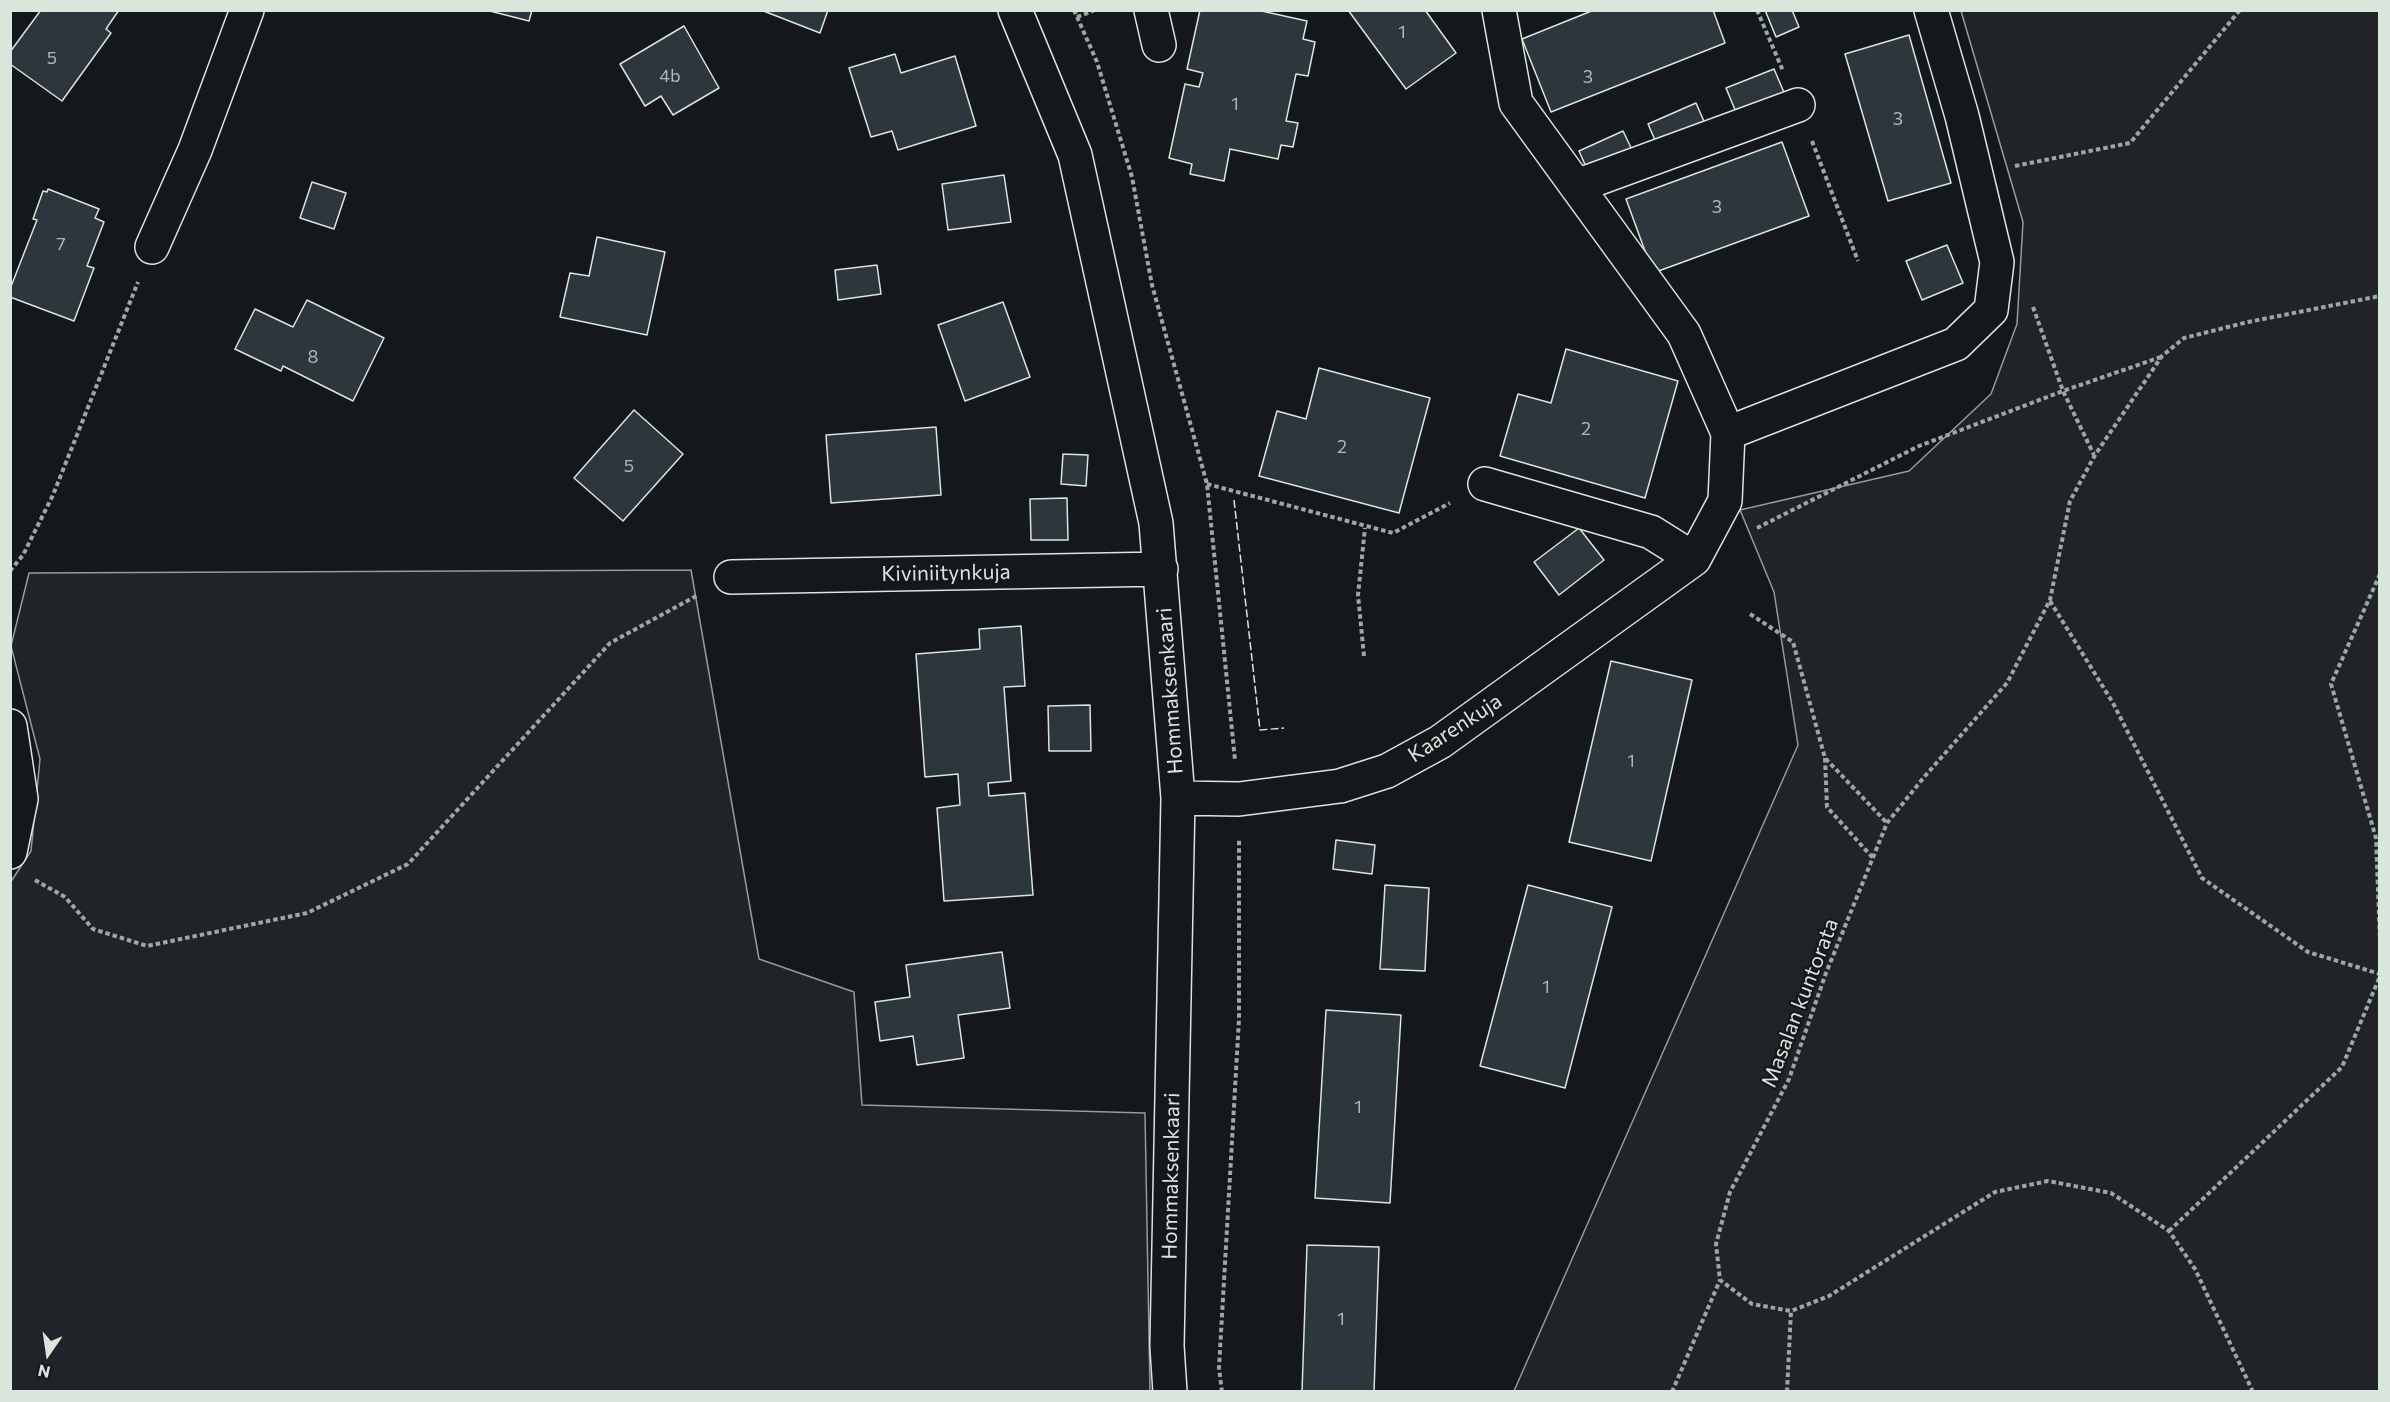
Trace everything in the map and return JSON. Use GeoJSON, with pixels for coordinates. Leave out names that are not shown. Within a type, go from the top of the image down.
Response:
{"type":"FeatureCollection","features":[{"type":"Feature","properties":{"kind":"street"},"geometry":{"type":"LineString","coordinates":[[152,247],[195,150],[247,10]]}},
{"type":"Feature","properties":{"kind":"street","name":"Hommaksenkaari"},"geometry":{"type":"LineString","coordinates":[[1015,10],[1075,154],[1156,523],[1178,798],[1167,1334],[1170,1392]]}},
{"type":"Feature","properties":{"kind":"street"},"geometry":{"type":"LineString","coordinates":[[1151,10],[1159,45]]}},
{"type":"Feature","properties":{"kind":"street"},"geometry":{"type":"LineString","coordinates":[[1485,484],[1652,532],[1694,559],[1725,501],[1728,433],[1684,334],[1516,103],[1499,10]]}},
{"type":"Feature","properties":{"kind":"street"},"geometry":{"type":"LineString","coordinates":[[1728,433],[1956,344],[1990,310],[1997,262],[1962,116],[1930,10]]}},
{"type":"Feature","properties":{"kind":"street"},"geometry":{"type":"LineString","coordinates":[[1577,186],[1798,105]]}},
{"type":"Feature","properties":{"kind":"street","name":"Kaarenkuja"},"geometry":{"type":"LineString","coordinates":[[1178,798],[1239,799],[1340,786],[1387,771],[1440,742],[1694,559]]}},
{"type":"Feature","properties":{"kind":"street","name":"Kiviniitynkuja"},"geometry":{"type":"LineString","coordinates":[[731,576],[1161,569]]}},
{"type":"Feature","properties":{"kind":"street"},"geometry":{"type":"LineString","coordinates":[[10,726],[21,799],[20,865]]}},
{"type":"Feature","properties":{"kind":"path"},"geometry":{"type":"LineString","coordinates":[[1077,17],[1095,10]]}},
{"type":"Feature","properties":{"kind":"path"},"geometry":{"type":"LineString","coordinates":[[1976,174],[2130,143],[2240,10]]}},
{"type":"Feature","properties":{"kind":"path"},"geometry":{"type":"LineString","coordinates":[[10,572],[23,555],[53,495],[152,247]]}},
{"type":"Feature","properties":{"kind":"path"},"geometry":{"type":"LineString","coordinates":[[1997,262],[2030,298],[2063,391],[2095,456]]}},
{"type":"Feature","properties":{"kind":"path","name":"Masalan kuntorata"},"geometry":{"type":"LineString","coordinates":[[1720,1280],[1716,1244],[1730,1192],[1789,1079],[1826,973],[1887,823],[2007,682],[2050,600],[2070,501],[2095,456],[2162,356],[2184,338],[2248,322],[2379,296]]}},
{"type":"Feature","properties":{"kind":"path"},"geometry":{"type":"LineString","coordinates":[[1748,532],[1919,446],[2162,356]]}},
{"type":"Feature","properties":{"kind":"path"},"geometry":{"type":"LineString","coordinates":[[1207,484],[1365,528],[1393,533],[1485,484]]}},
{"type":"Feature","properties":{"kind":"path"},"geometry":{"type":"LineString","coordinates":[[1364,656],[1358,595],[1365,528]]}},
{"type":"Feature","properties":{"kind":"path"},"geometry":{"type":"LineString","coordinates":[[2379,574],[2331,684],[2376,838],[2379,942]]}},
{"type":"Feature","properties":{"kind":"path"},"geometry":{"type":"LineString","coordinates":[[20,865],[65,897],[93,929],[147,946],[307,912],[408,864],[610,643],[731,576]]}},
{"type":"Feature","properties":{"kind":"path"},"geometry":{"type":"LineString","coordinates":[[2050,600],[2113,703],[2202,878],[2308,952],[2379,975],[2342,1067],[2169,1231]]}},
{"type":"Feature","properties":{"kind":"path"},"geometry":{"type":"LineString","coordinates":[[1750,614],[1794,642],[1825,758],[1827,807],[1873,858]]}},
{"type":"Feature","properties":{"kind":"path"},"geometry":{"type":"LineString","coordinates":[[1825,758],[1887,823]]}},
{"type":"Feature","properties":{"kind":"path"},"geometry":{"type":"LineString","coordinates":[[2376,838],[2379,831]]}},
{"type":"Feature","properties":{"kind":"path"},"geometry":{"type":"LineString","coordinates":[[1672,1392],[1720,1280],[1752,1304],[1791,1311],[1829,1296],[1995,1192],[2048,1181],[2111,1193],[2169,1231],[2195,1269],[2253,1392]]}},
{"type":"Feature","properties":{"kind":"path"},"geometry":{"type":"LineString","coordinates":[[1787,1392],[1791,1311]]}},
{"type":"Feature","properties":{"kind":"shaded area"},"geometry":{"type":"Polygon","coordinates":[[[1961,11],[2379,11],[2379,1391],[1514,1391],[1798,745],[1774,592],[1740,510],[1909,471],[1991,394],[2017,324],[2023,222],[1961,11]]]}},
{"type":"Feature","properties":{"kind":"shaded area"},"geometry":{"type":"Polygon","coordinates":[[[691,570],[759,959],[854,992],[862,1105],[1145,1113],[1150,1391],[11,1391],[10,883],[31,851],[40,759],[11,646],[29,573],[691,570]]]}},
{"type":"Feature","properties":{"kind":"building"},"geometry":{"type":"Polygon","coordinates":[[[41,10],[119,10],[106,29],[111,33],[62,101],[10,64],[10,52],[41,10]]]}},
{"type":"Feature","properties":{"kind":"building"},"geometry":{"type":"Polygon","coordinates":[[[486,10],[532,10],[529,21],[486,10]]]}},
{"type":"Feature","properties":{"kind":"building"},"geometry":{"type":"Polygon","coordinates":[[[761,10],[828,10],[820,33],[761,10]]]}},
{"type":"Feature","properties":{"kind":"building"},"geometry":{"type":"Polygon","coordinates":[[[1200,10],[1257,10],[1307,21],[1303,39],[1315,42],[1308,76],[1296,74],[1286,121],[1298,123],[1293,147],[1281,145],[1278,159],[1230,149],[1224,181],[1190,174],[1192,164],[1169,158],[1185,84],[1199,87],[1203,73],[1187,69],[1200,10]]]}},
{"type":"Feature","properties":{"kind":"building"},"geometry":{"type":"Polygon","coordinates":[[[1348,10],[1425,10],[1456,53],[1406,89],[1348,10]]]}},
{"type":"Feature","properties":{"kind":"building"},"geometry":{"type":"Polygon","coordinates":[[[1594,10],[1713,10],[1725,43],[1551,112],[1522,39],[1594,10]]]}},
{"type":"Feature","properties":{"kind":"building"},"geometry":{"type":"Polygon","coordinates":[[[1765,10],[1792,10],[1799,27],[1776,37],[1765,10]]]}},
{"type":"Feature","properties":{"kind":"building"},"geometry":{"type":"Polygon","coordinates":[[[684,26],[719,88],[673,115],[661,96],[645,106],[620,64],[684,26]]]}},
{"type":"Feature","properties":{"kind":"building"},"geometry":{"type":"Polygon","coordinates":[[[1909,35],[1951,183],[1888,201],[1845,54],[1909,35]]]}},
{"type":"Feature","properties":{"kind":"building"},"geometry":{"type":"Polygon","coordinates":[[[895,54],[901,73],[955,56],[976,126],[898,150],[892,131],[871,137],[849,68],[895,54]]]}},
{"type":"Feature","properties":{"kind":"building"},"geometry":{"type":"Polygon","coordinates":[[[1774,69],[1786,97],[1738,117],[1726,88],[1774,69]]]}},
{"type":"Feature","properties":{"kind":"building"},"geometry":{"type":"Polygon","coordinates":[[[1696,103],[1706,126],[1658,147],[1648,124],[1696,103]]]}},
{"type":"Feature","properties":{"kind":"building"},"geometry":{"type":"Polygon","coordinates":[[[1623,131],[1635,156],[1590,176],[1579,151],[1623,131]]]}},
{"type":"Feature","properties":{"kind":"building"},"geometry":{"type":"Polygon","coordinates":[[[1782,142],[1809,216],[1653,273],[1626,199],[1782,142]]]}},
{"type":"Feature","properties":{"kind":"building"},"geometry":{"type":"Polygon","coordinates":[[[1004,175],[1011,222],[948,230],[942,184],[1004,175]]]}},
{"type":"Feature","properties":{"kind":"building"},"geometry":{"type":"Polygon","coordinates":[[[312,182],[346,193],[334,229],[300,218],[312,182]]]}},
{"type":"Feature","properties":{"kind":"building"},"geometry":{"type":"Polygon","coordinates":[[[48,189],[99,209],[95,218],[104,222],[87,266],[94,268],[74,321],[10,297],[10,289],[37,220],[33,219],[43,191],[47,192],[48,189]]]}},
{"type":"Feature","properties":{"kind":"building"},"geometry":{"type":"Polygon","coordinates":[[[597,237],[665,252],[647,335],[560,317],[570,273],[589,276],[597,237]]]}},
{"type":"Feature","properties":{"kind":"building"},"geometry":{"type":"Polygon","coordinates":[[[1947,245],[1963,283],[1922,300],[1906,261],[1947,245]]]}},
{"type":"Feature","properties":{"kind":"building"},"geometry":{"type":"Polygon","coordinates":[[[877,265],[881,294],[838,300],[835,270],[877,265]]]}},
{"type":"Feature","properties":{"kind":"building"},"geometry":{"type":"Polygon","coordinates":[[[307,300],[384,338],[353,401],[283,366],[281,371],[235,349],[255,309],[293,327],[307,300]]]}},
{"type":"Feature","properties":{"kind":"building"},"geometry":{"type":"Polygon","coordinates":[[[1003,302],[1030,377],[965,401],[938,325],[1003,302]]]}},
{"type":"Feature","properties":{"kind":"building"},"geometry":{"type":"Polygon","coordinates":[[[1566,349],[1678,381],[1645,498],[1500,456],[1518,394],[1551,403],[1566,349]]]}},
{"type":"Feature","properties":{"kind":"building"},"geometry":{"type":"Polygon","coordinates":[[[1319,368],[1430,398],[1399,513],[1259,476],[1277,411],[1306,419],[1319,368]]]}},
{"type":"Feature","properties":{"kind":"building"},"geometry":{"type":"Polygon","coordinates":[[[634,410],[683,454],[623,521],[574,478],[634,410]]]}},
{"type":"Feature","properties":{"kind":"building"},"geometry":{"type":"Polygon","coordinates":[[[936,427],[941,495],[831,503],[826,435],[936,427]]]}},
{"type":"Feature","properties":{"kind":"building"},"geometry":{"type":"Polygon","coordinates":[[[1063,454],[1088,455],[1086,486],[1061,484],[1063,454]]]}},
{"type":"Feature","properties":{"kind":"building"},"geometry":{"type":"Polygon","coordinates":[[[1067,498],[1068,540],[1031,540],[1030,499],[1067,498]]]}},
{"type":"Feature","properties":{"kind":"building"},"geometry":{"type":"Polygon","coordinates":[[[1579,528],[1604,560],[1559,595],[1534,562],[1579,528]]]}},
{"type":"Feature","properties":{"kind":"building"},"geometry":{"type":"Polygon","coordinates":[[[1021,626],[1025,686],[1004,687],[1011,781],[988,783],[989,796],[1025,793],[1033,895],[944,901],[937,808],[960,805],[958,774],[925,777],[916,654],[980,649],[979,629],[1021,626]]]}},
{"type":"Feature","properties":{"kind":"building"},"geometry":{"type":"Polygon","coordinates":[[[1611,661],[1692,680],[1651,861],[1569,842],[1611,661]]]}},
{"type":"Feature","properties":{"kind":"building"},"geometry":{"type":"Polygon","coordinates":[[[1090,705],[1091,751],[1049,751],[1048,706],[1090,705]]]}},
{"type":"Feature","properties":{"kind":"building"},"geometry":{"type":"Polygon","coordinates":[[[1336,840],[1375,845],[1372,874],[1333,869],[1336,840]]]}},
{"type":"Feature","properties":{"kind":"building"},"geometry":{"type":"Polygon","coordinates":[[[1385,885],[1429,888],[1425,971],[1380,969],[1385,885]]]}},
{"type":"Feature","properties":{"kind":"building"},"geometry":{"type":"Polygon","coordinates":[[[1528,885],[1612,907],[1565,1088],[1480,1066],[1528,885]]]}},
{"type":"Feature","properties":{"kind":"building"},"geometry":{"type":"Polygon","coordinates":[[[1002,952],[1010,1008],[958,1015],[964,1058],[917,1065],[913,1036],[880,1041],[875,1002],[910,997],[906,965],[1002,952]]]}},
{"type":"Feature","properties":{"kind":"building"},"geometry":{"type":"Polygon","coordinates":[[[1326,1010],[1401,1015],[1390,1203],[1315,1198],[1326,1010]]]}},
{"type":"Feature","properties":{"kind":"building"},"geometry":{"type":"Polygon","coordinates":[[[1307,1245],[1379,1247],[1374,1392],[1302,1392],[1307,1245]]]}},
{"type":"Feature","properties":{"kind":"fence"},"geometry":{"type":"LineString","coordinates":[[1234,500],[1260,730],[1284,728]]}}]}
